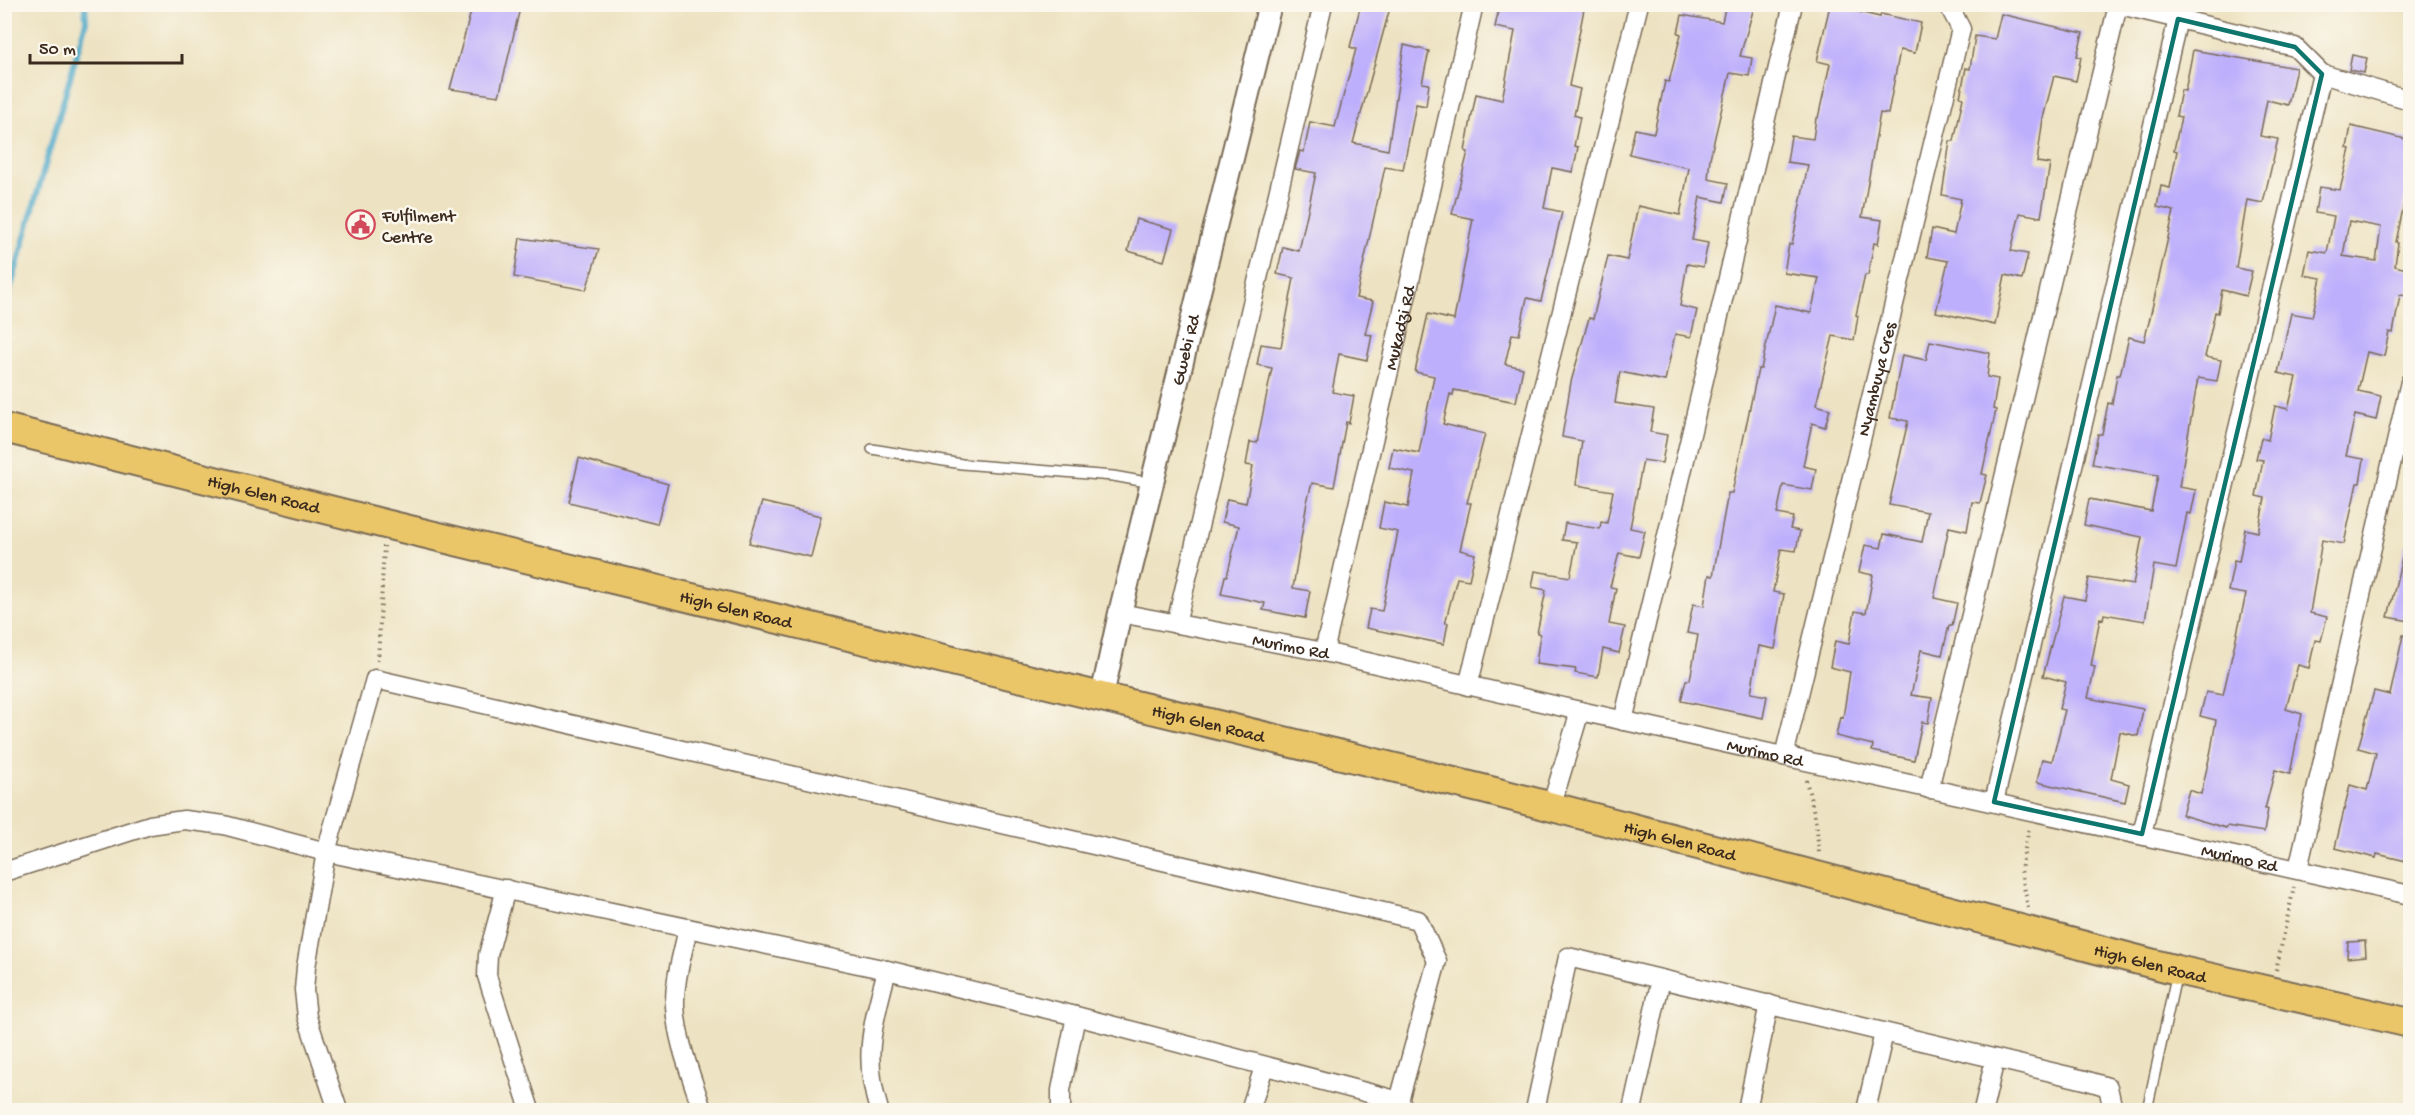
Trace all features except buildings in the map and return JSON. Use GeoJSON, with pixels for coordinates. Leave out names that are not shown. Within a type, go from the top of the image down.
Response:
{"type":"FeatureCollection","features":[{"type":"Feature","properties":{"kind":"main road","name":"High Glen Road"},"geometry":{"type":"LineString","coordinates":[[4,428],[385,524],[1102,696],[1551,807],[2178,970],[2410,1023]]}},
{"type":"Feature","properties":{"kind":"street","name":"Gwebi Rd"},"geometry":{"type":"LineString","coordinates":[[1102,696],[1120,613],[1270,4]]}},
{"type":"Feature","properties":{"kind":"street"},"geometry":{"type":"LineString","coordinates":[[1176,624],[1323,4]]}},
{"type":"Feature","properties":{"kind":"street","name":"Mukadzi Rd"},"geometry":{"type":"LineString","coordinates":[[1324,652],[1474,4]]}},
{"type":"Feature","properties":{"kind":"street"},"geometry":{"type":"LineString","coordinates":[[1468,686],[1640,4]]}},
{"type":"Feature","properties":{"kind":"street"},"geometry":{"type":"LineString","coordinates":[[1623,721],[1793,4]]}},
{"type":"Feature","properties":{"kind":"street","name":"Nyambuya Cres"},"geometry":{"type":"LineString","coordinates":[[1793,758],[1960,29],[1948,4]]}},
{"type":"Feature","properties":{"kind":"street"},"geometry":{"type":"LineString","coordinates":[[1929,789],[2117,5],[2178,12],[2295,46],[2322,74],[2410,100]]}},
{"type":"Feature","properties":{"kind":"street"},"geometry":{"type":"LineString","coordinates":[[1994,802],[2178,12]]}},
{"type":"Feature","properties":{"kind":"street"},"geometry":{"type":"LineString","coordinates":[[2142,834],[2322,74]]}},
{"type":"Feature","properties":{"kind":"street"},"geometry":{"type":"LineString","coordinates":[[2298,870],[2410,381]]}},
{"type":"Feature","properties":{"kind":"street","name":"Murimo Rd"},"geometry":{"type":"LineString","coordinates":[[1120,613],[1324,652],[1623,721],[2410,895]]}},
{"type":"Feature","properties":{"kind":"street"},"geometry":{"type":"LineString","coordinates":[[4,872],[150,825],[184,820],[224,825],[326,852],[886,970],[1076,1016],[1402,1106],[1437,962],[1418,920],[375,679],[326,852],[304,990],[307,1017],[338,1110]]}},
{"type":"Feature","properties":{"kind":"street"},"geometry":{"type":"LineString","coordinates":[[1551,807],[1580,711]]}},
{"type":"Feature","properties":{"kind":"street"},"geometry":{"type":"LineString","coordinates":[[506,889],[488,955],[487,976],[530,1110]]}},
{"type":"Feature","properties":{"kind":"street"},"geometry":{"type":"LineString","coordinates":[[688,928],[677,980],[675,1005],[679,1035],[702,1110]]}},
{"type":"Feature","properties":{"kind":"street"},"geometry":{"type":"LineString","coordinates":[[1534,1110],[1568,957],[2108,1087],[2113,1110]]}},
{"type":"Feature","properties":{"kind":"street"},"geometry":{"type":"LineString","coordinates":[[879,1110],[873,1089],[869,1055],[872,1028],[886,970]]}},
{"type":"Feature","properties":{"kind":"street"},"geometry":{"type":"LineString","coordinates":[[1632,1110],[1661,979]]}},
{"type":"Feature","properties":{"kind":"street"},"geometry":{"type":"LineString","coordinates":[[1747,1110],[1769,1004]]}},
{"type":"Feature","properties":{"kind":"street"},"geometry":{"type":"LineString","coordinates":[[1061,1110],[1061,1090],[1076,1016]]}},
{"type":"Feature","properties":{"kind":"street"},"geometry":{"type":"LineString","coordinates":[[1866,1110],[1884,1033]]}},
{"type":"Feature","properties":{"kind":"street"},"geometry":{"type":"LineString","coordinates":[[1983,1110],[1995,1059]]}},
{"type":"Feature","properties":{"kind":"street"},"geometry":{"type":"LineString","coordinates":[[1251,1110],[1264,1067]]}},
{"type":"Feature","properties":{"kind":"lane"},"geometry":{"type":"LineString","coordinates":[[872,449],[962,464],[1113,476],[1152,483]]}},
{"type":"Feature","properties":{"kind":"lane"},"geometry":{"type":"LineString","coordinates":[[2147,1110],[2178,970]]}},
{"type":"Feature","properties":{"kind":"path"},"geometry":{"type":"LineString","coordinates":[[375,679],[380,649],[385,524]]}},
{"type":"Feature","properties":{"kind":"path"},"geometry":{"type":"LineString","coordinates":[[1793,758],[1816,822],[1821,877]]}},
{"type":"Feature","properties":{"kind":"path"},"geometry":{"type":"LineString","coordinates":[[2032,810],[2021,870],[2033,932]]}},
{"type":"Feature","properties":{"kind":"path"},"geometry":{"type":"LineString","coordinates":[[2272,992],[2298,870]]}},
{"type":"Feature","properties":{"kind":"highlighted area"},"geometry":{"type":"Polygon","coordinates":[[[2178,19],[2295,47],[2322,74],[2142,834],[1994,802],[2178,19]]]}},
{"type":"Feature","properties":{"kind":"waterway"},"geometry":{"type":"LineString","coordinates":[[4,311],[86,21],[85,4]]}},
{"type":"Feature","properties":{"kind":"place","name":"Fulfilment Centre"},"geometry":{"type":"Point","coordinates":[361,225]}}]}
